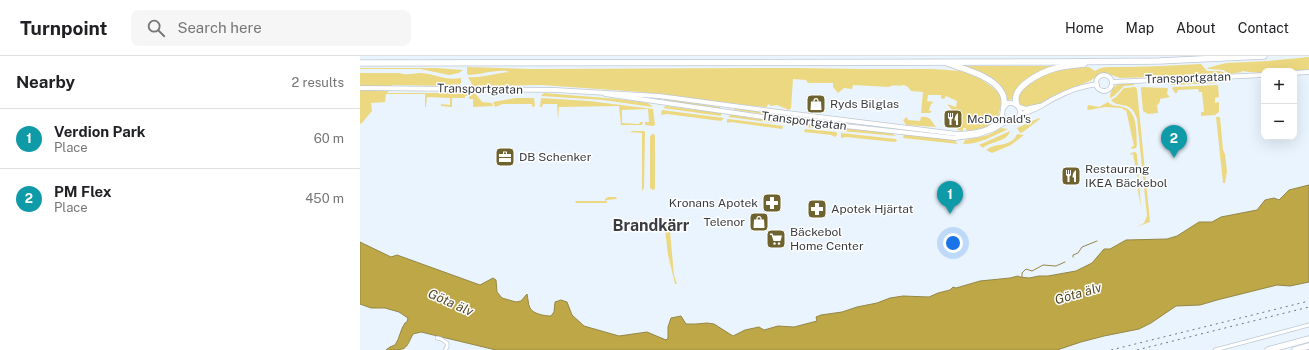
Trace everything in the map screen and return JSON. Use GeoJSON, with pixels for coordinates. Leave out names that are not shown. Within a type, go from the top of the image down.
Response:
{"type":"FeatureCollection","features":[{"type":"Feature","properties":{"kind":"highway"},"geometry":{"type":"LineString","coordinates":[[360,63],[1118,61],[1264,56]]}},
{"type":"Feature","properties":{"kind":"highway"},"geometry":{"type":"LineString","coordinates":[[1018,106],[1016,96],[1019,90],[1029,81],[1041,74],[1056,68],[1118,61]]}},
{"type":"Feature","properties":{"kind":"highway"},"geometry":{"type":"LineString","coordinates":[[942,62],[976,73],[990,81],[999,88],[1002,93],[1004,106]]}},
{"type":"Feature","properties":{"kind":"highway"},"geometry":{"type":"LineString","coordinates":[[1268,350],[1309,339]]}},
{"type":"Feature","properties":{"kind":"highway"},"geometry":{"type":"LineString","coordinates":[[1294,350],[1309,346]]}},
{"type":"Feature","properties":{"kind":"street"},"geometry":{"type":"LineString","coordinates":[[1297,74],[1309,72]]}},
{"type":"Feature","properties":{"kind":"street","name":"Transportgatan"},"geometry":{"type":"LineString","coordinates":[[1103,75],[1110,77],[1112,82],[1111,87],[1105,90],[1099,88],[1097,84],[1098,79],[1103,75]]}},
{"type":"Feature","properties":{"kind":"street","name":"Transportgatan"},"geometry":{"type":"LineString","coordinates":[[1112,82],[1261,76]]}},
{"type":"Feature","properties":{"kind":"street","name":"Transportgatan"},"geometry":{"type":"LineString","coordinates":[[599,93],[611,96],[658,101],[763,117],[955,138],[968,137],[987,132],[999,127],[1007,121],[1015,121],[1020,114],[1032,112],[1069,91],[1087,85],[1097,84]]}},
{"type":"Feature","properties":{"kind":"street","name":"Transportgatan"},"geometry":{"type":"LineString","coordinates":[[360,88],[555,90],[659,96],[957,134],[986,130],[995,125],[1002,116]]}},
{"type":"Feature","properties":{"kind":"street","name":"Transportgatan"},"geometry":{"type":"LineString","coordinates":[[1004,106],[1010,103],[1030,109],[1043,105]]}},
{"type":"Feature","properties":{"kind":"street"},"geometry":{"type":"LineString","coordinates":[[1004,106],[1002,116],[1007,121]]}},
{"type":"Feature","properties":{"kind":"street"},"geometry":{"type":"LineString","coordinates":[[1018,106],[1020,114]]}},
{"type":"Feature","properties":{"kind":"street"},"geometry":{"type":"LineString","coordinates":[[1215,350],[1309,325]]}},
{"type":"Feature","properties":{"kind":"street"},"geometry":{"type":"LineString","coordinates":[[437,338],[447,343],[445,350]]}},
{"type":"Feature","properties":{"kind":"shaded area"},"geometry":{"type":"Polygon","coordinates":[[[1309,57],[1309,70],[1297,70],[1297,68],[1261,68],[1261,73],[1242,71],[1230,74],[1223,70],[1207,68],[1226,63],[1309,57]]]}},
{"type":"Feature","properties":{"kind":"shaded area"},"geometry":{"type":"Polygon","coordinates":[[[1201,64],[1207,71],[1220,71],[1225,73],[1225,75],[1120,78],[1106,73],[1100,74],[1090,81],[1057,94],[1037,105],[1025,107],[1018,102],[1019,93],[1027,85],[1043,75],[1056,71],[1089,67],[1095,71],[1106,67],[1201,64]]]}},
{"type":"Feature","properties":{"kind":"shaded area"},"geometry":{"type":"Polygon","coordinates":[[[962,66],[1052,66],[1024,82],[1015,92],[1012,99],[1007,101],[1005,92],[992,79],[979,72],[962,66]]]}},
{"type":"Feature","properties":{"kind":"shaded area"},"geometry":{"type":"Polygon","coordinates":[[[467,67],[530,69],[932,69],[963,71],[981,79],[1001,95],[1002,101],[998,117],[995,122],[988,127],[968,131],[966,128],[963,128],[963,131],[957,130],[960,112],[952,110],[947,104],[956,107],[957,101],[946,96],[944,99],[941,98],[941,95],[928,95],[927,101],[934,102],[931,104],[929,111],[932,111],[930,113],[921,113],[923,92],[911,91],[904,85],[889,87],[853,85],[852,89],[844,88],[838,93],[833,87],[833,83],[808,83],[806,80],[793,79],[791,108],[789,110],[777,105],[770,106],[768,104],[767,107],[753,106],[641,92],[541,85],[473,86],[468,77],[478,77],[509,72],[501,71],[469,75],[467,74],[467,67]]]}},
{"type":"Feature","properties":{"kind":"shaded area"},"geometry":{"type":"Polygon","coordinates":[[[360,68],[437,68],[463,70],[459,73],[449,75],[420,69],[360,68]]]}},
{"type":"Feature","properties":{"kind":"shaded area"},"geometry":{"type":"Polygon","coordinates":[[[360,73],[421,73],[451,79],[461,78],[461,83],[459,85],[393,85],[387,93],[475,93],[482,102],[492,103],[493,106],[473,107],[473,99],[469,99],[469,96],[465,96],[465,98],[452,98],[452,107],[441,106],[441,104],[450,105],[450,98],[427,97],[425,107],[425,94],[386,94],[385,102],[371,103],[372,111],[360,124],[360,73]]]}},
{"type":"Feature","properties":{"kind":"shaded area"},"geometry":{"type":"Polygon","coordinates":[[[1211,80],[1217,83],[1171,84],[1173,82],[1211,80]]]}},
{"type":"Feature","properties":{"kind":"shaded area"},"geometry":{"type":"Polygon","coordinates":[[[1132,83],[1135,85],[1124,86],[1110,98],[1111,92],[1114,88],[1118,84],[1132,83]]]}},
{"type":"Feature","properties":{"kind":"shaded area"},"geometry":{"type":"Polygon","coordinates":[[[1218,85],[1219,97],[1215,98],[1215,103],[1219,102],[1219,112],[1215,115],[1201,116],[1201,112],[1204,112],[1202,92],[1199,92],[1198,89],[1178,90],[1177,93],[1175,93],[1172,88],[1173,87],[1218,85]]]}},
{"type":"Feature","properties":{"kind":"shaded area"},"geometry":{"type":"Polygon","coordinates":[[[1135,87],[1137,89],[1150,222],[1136,227],[1144,223],[1147,216],[1137,119],[1131,109],[1124,105],[1114,103],[1111,100],[1124,88],[1135,87]]]}},
{"type":"Feature","properties":{"kind":"shaded area"},"geometry":{"type":"Polygon","coordinates":[[[1141,87],[1168,88],[1167,94],[1170,97],[1160,99],[1159,104],[1157,105],[1158,113],[1148,114],[1143,111],[1141,87]]]}},
{"type":"Feature","properties":{"kind":"shaded area"},"geometry":{"type":"Polygon","coordinates":[[[544,93],[618,99],[648,103],[653,107],[603,100],[541,96],[544,93]]]}},
{"type":"Feature","properties":{"kind":"shaded area"},"geometry":{"type":"Polygon","coordinates":[[[516,98],[534,98],[535,106],[532,107],[532,104],[503,104],[495,107],[493,102],[516,98]]]}},
{"type":"Feature","properties":{"kind":"shaded area"},"geometry":{"type":"Polygon","coordinates":[[[541,98],[589,101],[653,109],[655,125],[645,125],[645,122],[649,122],[648,109],[622,110],[622,123],[639,124],[640,122],[643,122],[642,125],[621,125],[619,106],[559,107],[558,120],[557,104],[543,104],[542,107],[540,107],[541,98]]]}},
{"type":"Feature","properties":{"kind":"shaded area"},"geometry":{"type":"Polygon","coordinates":[[[665,99],[720,107],[720,109],[662,101],[665,99]]]}},
{"type":"Feature","properties":{"kind":"shaded area"},"geometry":{"type":"Polygon","coordinates":[[[1108,102],[1110,104],[1128,109],[1134,117],[1136,128],[1136,148],[1132,149],[1131,147],[1134,146],[1126,110],[1122,108],[1105,107],[1089,110],[1087,109],[1088,105],[1099,107],[1108,102]]]}},
{"type":"Feature","properties":{"kind":"shaded area"},"geometry":{"type":"Polygon","coordinates":[[[666,106],[721,113],[721,116],[663,108],[666,106]]]}},
{"type":"Feature","properties":{"kind":"shaded area"},"geometry":{"type":"Polygon","coordinates":[[[734,108],[785,114],[785,116],[734,110],[734,108]]]}},
{"type":"Feature","properties":{"kind":"shaded area"},"geometry":{"type":"Polygon","coordinates":[[[662,110],[724,118],[721,121],[667,114],[661,115],[662,110]]]}},
{"type":"Feature","properties":{"kind":"shaded area"},"geometry":{"type":"Polygon","coordinates":[[[733,113],[738,116],[785,122],[784,124],[728,117],[733,113]]]}},
{"type":"Feature","properties":{"kind":"shaded area"},"geometry":{"type":"Polygon","coordinates":[[[907,117],[908,120],[920,121],[921,117],[927,117],[936,127],[906,125],[903,120],[907,117]]]}},
{"type":"Feature","properties":{"kind":"shaded area"},"geometry":{"type":"Polygon","coordinates":[[[1216,117],[1220,117],[1223,150],[1225,154],[1227,171],[1225,183],[1223,183],[1216,117]]]}},
{"type":"Feature","properties":{"kind":"shaded area"},"geometry":{"type":"Polygon","coordinates":[[[1039,118],[1040,119],[1020,133],[1017,128],[1039,118]]]}},
{"type":"Feature","properties":{"kind":"shaded area"},"geometry":{"type":"Polygon","coordinates":[[[727,119],[783,126],[782,129],[731,122],[727,123],[727,119]]]}},
{"type":"Feature","properties":{"kind":"shaded area"},"geometry":{"type":"Polygon","coordinates":[[[805,124],[834,127],[837,130],[805,127],[805,124]]]}},
{"type":"Feature","properties":{"kind":"shaded area"},"geometry":{"type":"Polygon","coordinates":[[[844,128],[891,133],[896,136],[842,131],[844,128]]]}},
{"type":"Feature","properties":{"kind":"shaded area"},"geometry":{"type":"Polygon","coordinates":[[[1001,128],[1008,129],[981,141],[963,144],[965,140],[988,135],[1001,128]]]}},
{"type":"Feature","properties":{"kind":"shaded area"},"geometry":{"type":"Polygon","coordinates":[[[805,129],[836,132],[837,135],[835,137],[831,135],[804,132],[805,129]]]}},
{"type":"Feature","properties":{"kind":"shaded area"},"geometry":{"type":"Polygon","coordinates":[[[1010,131],[1009,135],[1006,137],[983,148],[979,145],[1010,131]]]}},
{"type":"Feature","properties":{"kind":"shaded area"},"geometry":{"type":"Polygon","coordinates":[[[630,132],[645,132],[644,188],[642,191],[642,133],[630,132]]]}},
{"type":"Feature","properties":{"kind":"shaded area"},"geometry":{"type":"Polygon","coordinates":[[[841,133],[896,139],[897,141],[894,142],[846,137],[841,138],[841,133]]]}},
{"type":"Feature","properties":{"kind":"shaded area"},"geometry":{"type":"Polygon","coordinates":[[[652,134],[655,136],[655,189],[653,190],[650,188],[650,137],[652,134]]]}},
{"type":"Feature","properties":{"kind":"shaded area"},"geometry":{"type":"Polygon","coordinates":[[[904,134],[954,140],[958,144],[903,138],[904,134]]]}},
{"type":"Feature","properties":{"kind":"shaded area"},"geometry":{"type":"Polygon","coordinates":[[[1017,134],[1024,135],[1011,145],[992,153],[986,150],[1011,141],[1017,134]]]}},
{"type":"Feature","properties":{"kind":"shaded area"},"geometry":{"type":"Polygon","coordinates":[[[1135,152],[1137,154],[1141,207],[1136,180],[1138,179],[1133,154],[1130,155],[1131,153],[1135,152]]]}},
{"type":"Feature","properties":{"kind":"shaded area"},"geometry":{"type":"Polygon","coordinates":[[[608,197],[616,197],[617,199],[606,200],[607,203],[576,203],[575,201],[605,201],[608,197]]]}},
{"type":"Feature","properties":{"kind":"shaded area"},"geometry":{"type":"Polygon","coordinates":[[[669,220],[674,275],[677,284],[675,284],[668,255],[664,221],[669,220]]]}},
{"type":"Feature","properties":{"kind":"water","name":"Göta älv"},"geometry":{"type":"Polygon","coordinates":[[[1309,185],[1309,282],[1290,286],[1277,285],[1200,305],[1176,306],[1151,323],[1139,329],[1104,336],[1057,350],[496,350],[421,332],[413,334],[404,348],[398,350],[386,350],[395,345],[408,318],[399,312],[385,308],[371,308],[360,304],[360,242],[391,257],[397,255],[480,285],[493,278],[496,280],[497,292],[502,298],[516,302],[521,301],[527,294],[530,308],[539,314],[551,316],[554,312],[555,302],[561,300],[567,302],[572,315],[584,326],[619,336],[647,332],[666,340],[668,338],[668,327],[671,318],[681,316],[686,324],[714,324],[733,336],[745,330],[759,327],[764,330],[778,326],[794,327],[817,321],[816,317],[821,315],[842,312],[890,298],[903,296],[929,297],[950,290],[953,287],[956,288],[980,281],[1018,276],[1029,278],[1076,271],[1092,263],[1104,249],[1110,249],[1126,240],[1167,239],[1177,236],[1199,222],[1212,222],[1221,217],[1257,210],[1265,200],[1274,198],[1279,200],[1289,190],[1309,185]]]}},
{"type":"Feature","properties":{"kind":"waterway"},"geometry":{"type":"LineString","coordinates":[[1073,257],[1073,255],[1078,253],[1082,247],[1097,241]]}},
{"type":"Feature","properties":{"kind":"waterway"},"geometry":{"type":"LineString","coordinates":[[1022,277],[1022,273],[1026,269],[1032,271],[1043,265],[1056,266],[1065,262]]}},
{"type":"Feature","properties":{"kind":"railway"},"geometry":{"type":"LineString","coordinates":[[1111,350],[1309,301]]}},
{"type":"Feature","properties":{"kind":"railway"},"geometry":{"type":"LineString","coordinates":[[1137,350],[1309,307]]}},
{"type":"Feature","properties":{"kind":"place","name":"Ryds Bilglas"},"geometry":{"type":"Point","coordinates":[816,104]}},
{"type":"Feature","properties":{"kind":"place","name":"McDonald's"},"geometry":{"type":"Point","coordinates":[953,119]}},
{"type":"Feature","properties":{"kind":"place","name":"DB Schenker"},"geometry":{"type":"Point","coordinates":[505,157]}},
{"type":"Feature","properties":{"kind":"place","name":"PM Flex"},"geometry":{"type":"Point","coordinates":[1174,158]}},
{"type":"Feature","properties":{"kind":"place","name":"Restaurang IKEA Bäckebol"},"geometry":{"type":"Point","coordinates":[1071,176]}},
{"type":"Feature","properties":{"kind":"place","name":"Kronans Apotek"},"geometry":{"type":"Point","coordinates":[772,203]}},
{"type":"Feature","properties":{"kind":"place","name":"Apotek Hjärtat"},"geometry":{"type":"Point","coordinates":[817,209]}},
{"type":"Feature","properties":{"kind":"place","name":"Verdion Park"},"geometry":{"type":"Point","coordinates":[950,214]}},
{"type":"Feature","properties":{"kind":"place","name":"Telenor"},"geometry":{"type":"Point","coordinates":[759,222]}},
{"type":"Feature","properties":{"kind":"place","name":"Bäckebol Home Center"},"geometry":{"type":"Point","coordinates":[776,239]}},
{"type":"Feature","properties":{"kind":"district","name":"Brandkärr"},"geometry":{"type":"Point","coordinates":[651,225]}}]}
